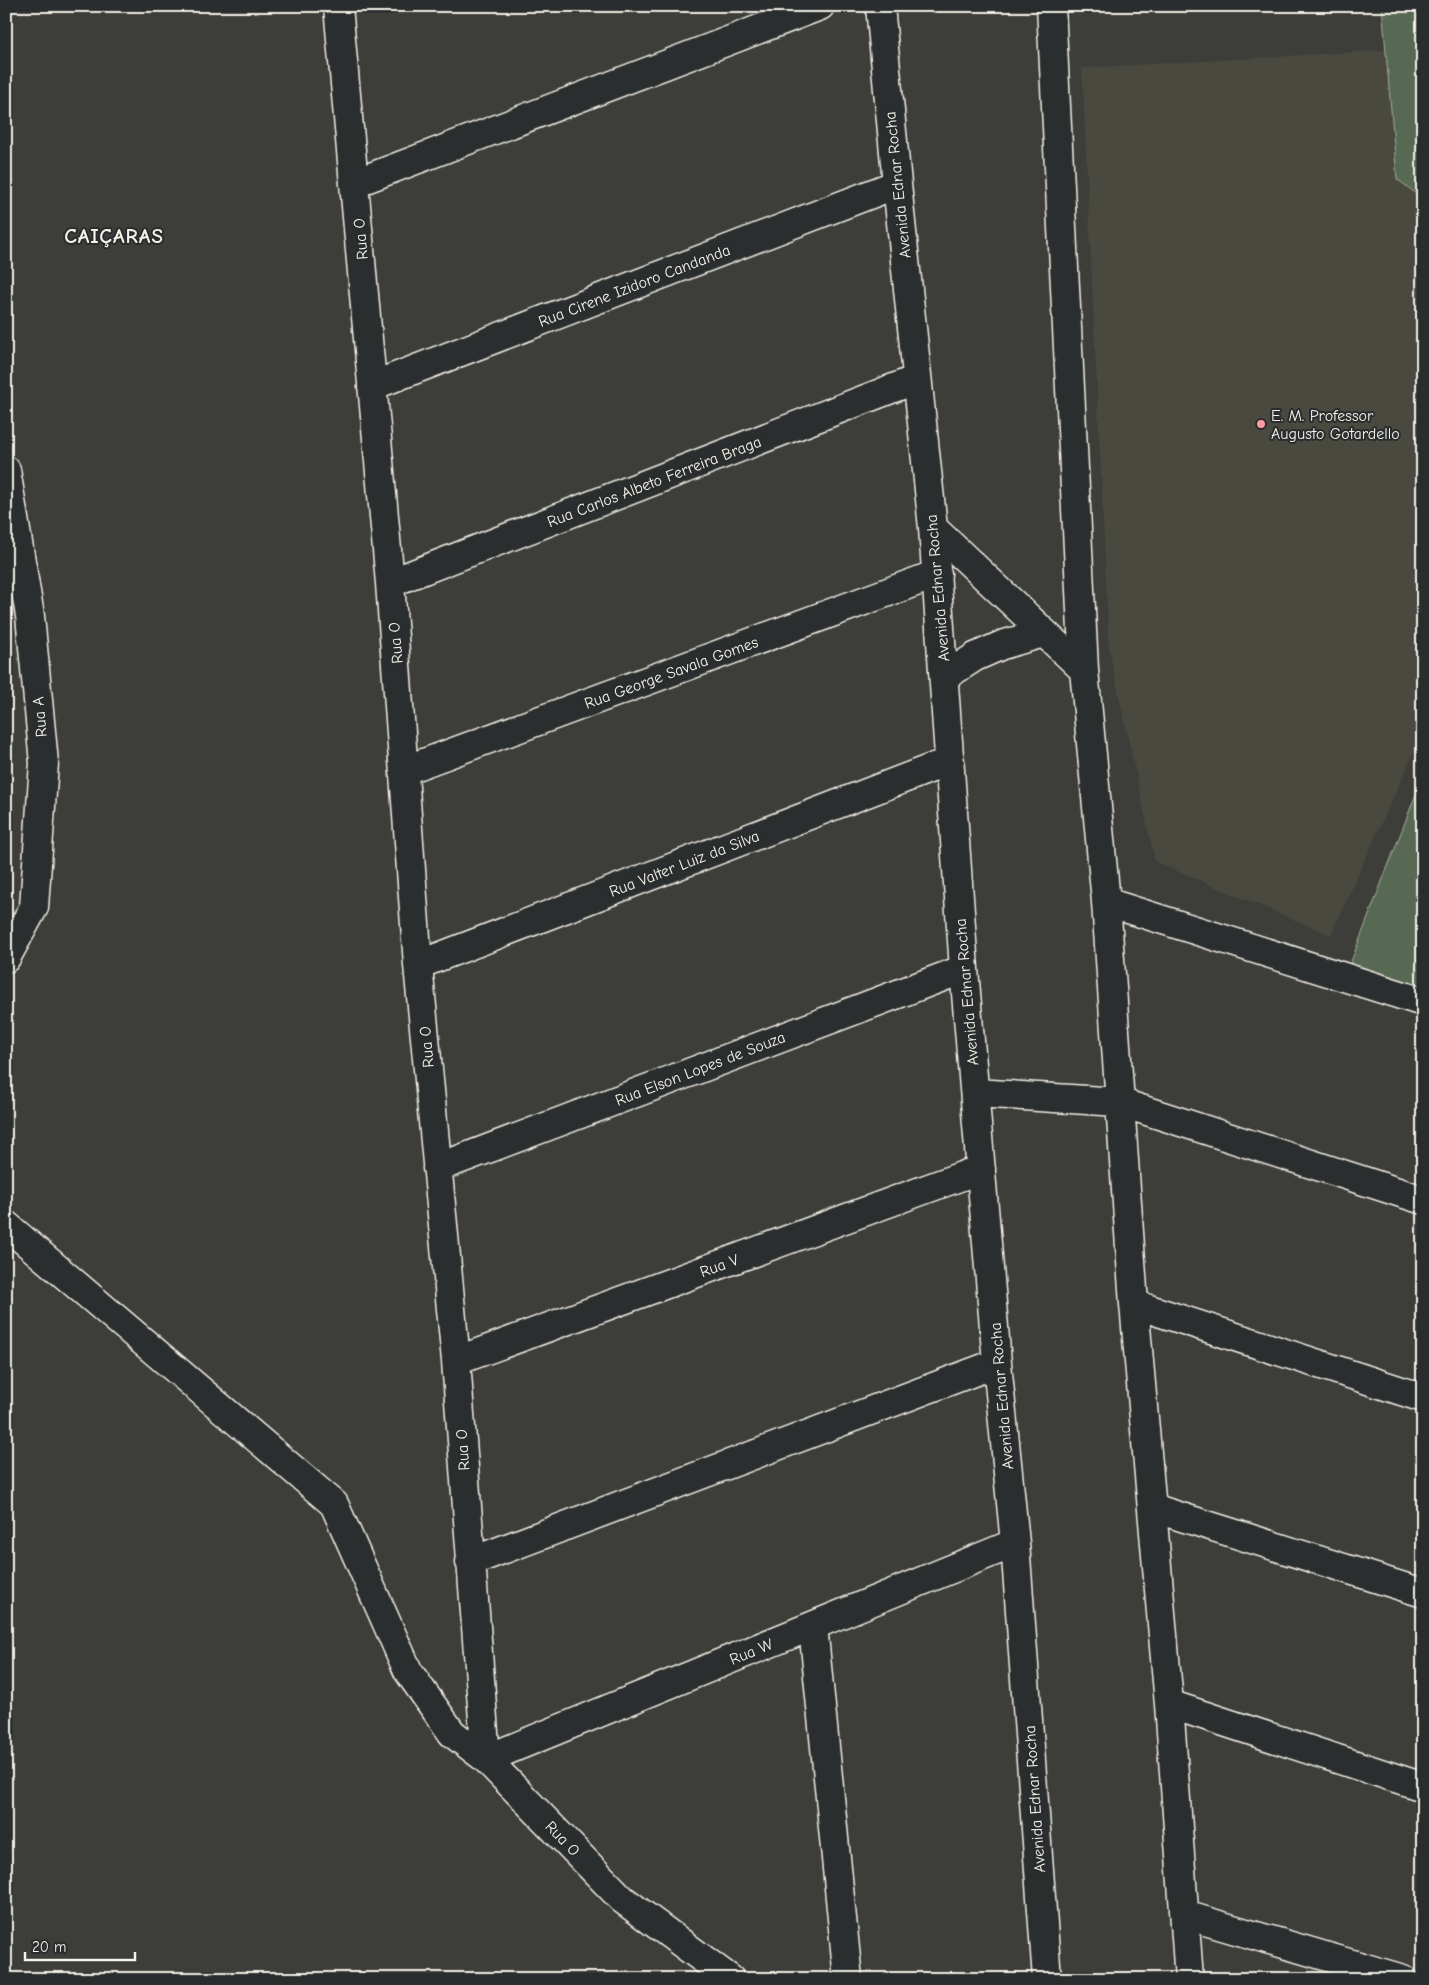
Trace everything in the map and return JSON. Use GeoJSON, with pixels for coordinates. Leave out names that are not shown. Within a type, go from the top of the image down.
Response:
{"type":"FeatureCollection","features":[{"type":"Feature","properties":{"kind":"street","name":"Rua O"},"geometry":{"type":"LineString","coordinates":[[338,6],[390,583],[418,965],[456,1361],[486,1759],[622,1899],[730,1979]]}},
{"type":"Feature","properties":{"kind":"street"},"geometry":{"type":"LineString","coordinates":[[355,183],[820,6]]}},
{"type":"Feature","properties":{"kind":"street","name":"Avenida Ednar Rocha"},"geometry":{"type":"LineString","coordinates":[[880,6],[933,528],[964,969],[997,1363],[1015,1542],[1047,1979]]}},
{"type":"Feature","properties":{"kind":"street"},"geometry":{"type":"LineString","coordinates":[[1051,6],[1084,670],[1106,902],[1134,1304],[1169,1704],[1189,1979]]}},
{"type":"Feature","properties":{"kind":"street","name":"Rua Cirene Izidoro Candanda"},"geometry":{"type":"LineString","coordinates":[[372,386],[897,184]]}},
{"type":"Feature","properties":{"kind":"street","name":"Rua Carlos Albeto Ferreira Braga"},"geometry":{"type":"LineString","coordinates":[[390,583],[917,380]]}},
{"type":"Feature","properties":{"kind":"street","name":"Rua A"},"geometry":{"type":"LineString","coordinates":[[6,470],[30,616],[44,763],[34,907],[6,958]]}},
{"type":"Feature","properties":{"kind":"street"},"geometry":{"type":"LineString","coordinates":[[933,528],[1084,670]]}},
{"type":"Feature","properties":{"kind":"street","name":"Rua George Savala Gomes"},"geometry":{"type":"LineString","coordinates":[[405,770],[936,574]]}},
{"type":"Feature","properties":{"kind":"street"},"geometry":{"type":"LineString","coordinates":[[944,677],[975,657],[1002,645],[1043,632]]}},
{"type":"Feature","properties":{"kind":"street","name":"Rua Valter Luiz da Silva"},"geometry":{"type":"LineString","coordinates":[[418,965],[950,761]]}},
{"type":"Feature","properties":{"kind":"street"},"geometry":{"type":"LineString","coordinates":[[1106,902],[1423,1002]]}},
{"type":"Feature","properties":{"kind":"street","name":"Rua Elson Lopes de Souza"},"geometry":{"type":"LineString","coordinates":[[437,1168],[964,969]]}},
{"type":"Feature","properties":{"kind":"street"},"geometry":{"type":"LineString","coordinates":[[974,1093],[1119,1102],[1423,1200]]}},
{"type":"Feature","properties":{"kind":"street","name":"Rua V"},"geometry":{"type":"LineString","coordinates":[[456,1361],[981,1169]]}},
{"type":"Feature","properties":{"kind":"street"},"geometry":{"type":"LineString","coordinates":[[6,1226],[334,1504],[408,1671],[452,1733],[486,1759]]}},
{"type":"Feature","properties":{"kind":"street"},"geometry":{"type":"LineString","coordinates":[[1134,1304],[1423,1398]]}},
{"type":"Feature","properties":{"kind":"street"},"geometry":{"type":"LineString","coordinates":[[470,1562],[997,1363]]}},
{"type":"Feature","properties":{"kind":"street"},"geometry":{"type":"LineString","coordinates":[[1153,1508],[1423,1594]]}},
{"type":"Feature","properties":{"kind":"street","name":"Rua W"},"geometry":{"type":"LineString","coordinates":[[486,1759],[1015,1542]]}},
{"type":"Feature","properties":{"kind":"street"},"geometry":{"type":"LineString","coordinates":[[812,1626],[848,1979]]}},
{"type":"Feature","properties":{"kind":"street"},"geometry":{"type":"LineString","coordinates":[[1169,1704],[1423,1787]]}},
{"type":"Feature","properties":{"kind":"street"},"geometry":{"type":"LineString","coordinates":[[1185,1915],[1403,1979]]}},
{"type":"Feature","properties":{"kind":"shaded area","name":"E. M. Professor Augusto Gotardello"},"geometry":{"type":"Polygon","coordinates":[[[1386,50],[1397,179],[1423,199],[1423,732],[1331,935],[1155,862],[1109,650],[1082,68],[1386,50]]]}},
{"type":"Feature","properties":{"kind":"green space"},"geometry":{"type":"Polygon","coordinates":[[[1382,6],[1423,6],[1423,199],[1397,179],[1382,6]]]}},
{"type":"Feature","properties":{"kind":"green space"},"geometry":{"type":"Polygon","coordinates":[[[1423,776],[1423,1002],[1345,977],[1423,776]]]}},
{"type":"Feature","properties":{"kind":"place","name":"E. M. Professor Augusto Gotardello"},"geometry":{"type":"Point","coordinates":[1261,424]}},
{"type":"Feature","properties":{"kind":"district","name":"CAIÇARAS"},"geometry":{"type":"Point","coordinates":[114,236]}}]}
